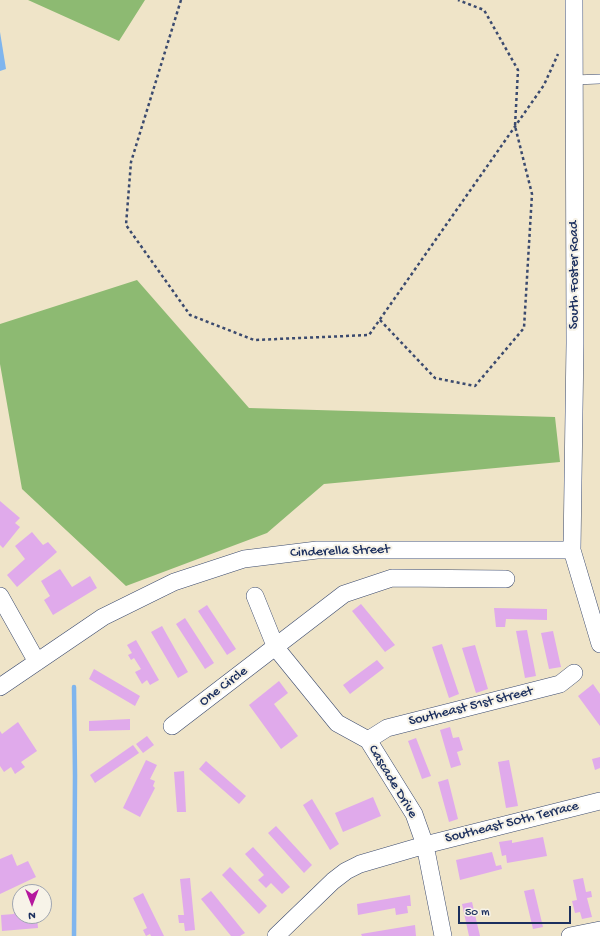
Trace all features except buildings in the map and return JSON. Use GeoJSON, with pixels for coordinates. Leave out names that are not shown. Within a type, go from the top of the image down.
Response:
{"type":"FeatureCollection","features":[{"type":"Feature","properties":{"kind":"street","name":"South Foster Road"},"geometry":{"type":"LineString","coordinates":[[574,0],[575,343],[572,550],[600,644]]}},
{"type":"Feature","properties":{"kind":"street","name":"Cinderella Street"},"geometry":{"type":"LineString","coordinates":[[0,687],[103,617],[174,582],[244,559],[317,550],[572,550]]}},
{"type":"Feature","properties":{"kind":"street","name":"One Circle"},"geometry":{"type":"LineString","coordinates":[[172,726],[276,648],[344,594],[392,578],[506,579]]}},
{"type":"Feature","properties":{"kind":"street"},"geometry":{"type":"LineString","coordinates":[[0,596],[37,662]]}},
{"type":"Feature","properties":{"kind":"street","name":"Cascade Drive"},"geometry":{"type":"LineString","coordinates":[[255,596],[276,648],[338,723],[368,740],[414,814],[425,845],[443,936]]}},
{"type":"Feature","properties":{"kind":"street","name":"Southeast 51st Street"},"geometry":{"type":"LineString","coordinates":[[368,740],[387,728],[560,684],[574,673]]}},
{"type":"Feature","properties":{"kind":"street","name":"Southeast 50th Terrace"},"geometry":{"type":"LineString","coordinates":[[276,936],[333,880],[360,864],[425,845],[600,801]]}},
{"type":"Feature","properties":{"kind":"street"},"geometry":{"type":"LineString","coordinates":[[570,936],[600,930]]}},
{"type":"Feature","properties":{"kind":"lane"},"geometry":{"type":"LineString","coordinates":[[574,80],[600,79]]}},
{"type":"Feature","properties":{"kind":"path"},"geometry":{"type":"LineString","coordinates":[[182,0],[131,162],[126,225],[190,315],[254,340],[369,335],[544,85],[559,52]]}},
{"type":"Feature","properties":{"kind":"path"},"geometry":{"type":"LineString","coordinates":[[380,320],[434,378],[474,386],[524,328],[532,194],[515,126],[518,70],[484,10],[458,0]]}},
{"type":"Feature","properties":{"kind":"green space"},"geometry":{"type":"Polygon","coordinates":[[[28,0],[145,0],[119,41],[28,0]]]}},
{"type":"Feature","properties":{"kind":"green space"},"geometry":{"type":"Polygon","coordinates":[[[137,280],[249,408],[555,417],[560,462],[324,484],[267,533],[126,586],[22,489],[0,364],[0,324],[137,280]]]}},
{"type":"Feature","properties":{"kind":"water"},"geometry":{"type":"Polygon","coordinates":[[[0,32],[6,69],[0,71],[0,32]]]}},
{"type":"Feature","properties":{"kind":"waterway"},"geometry":{"type":"LineString","coordinates":[[74,687],[74,936]]}}]}
